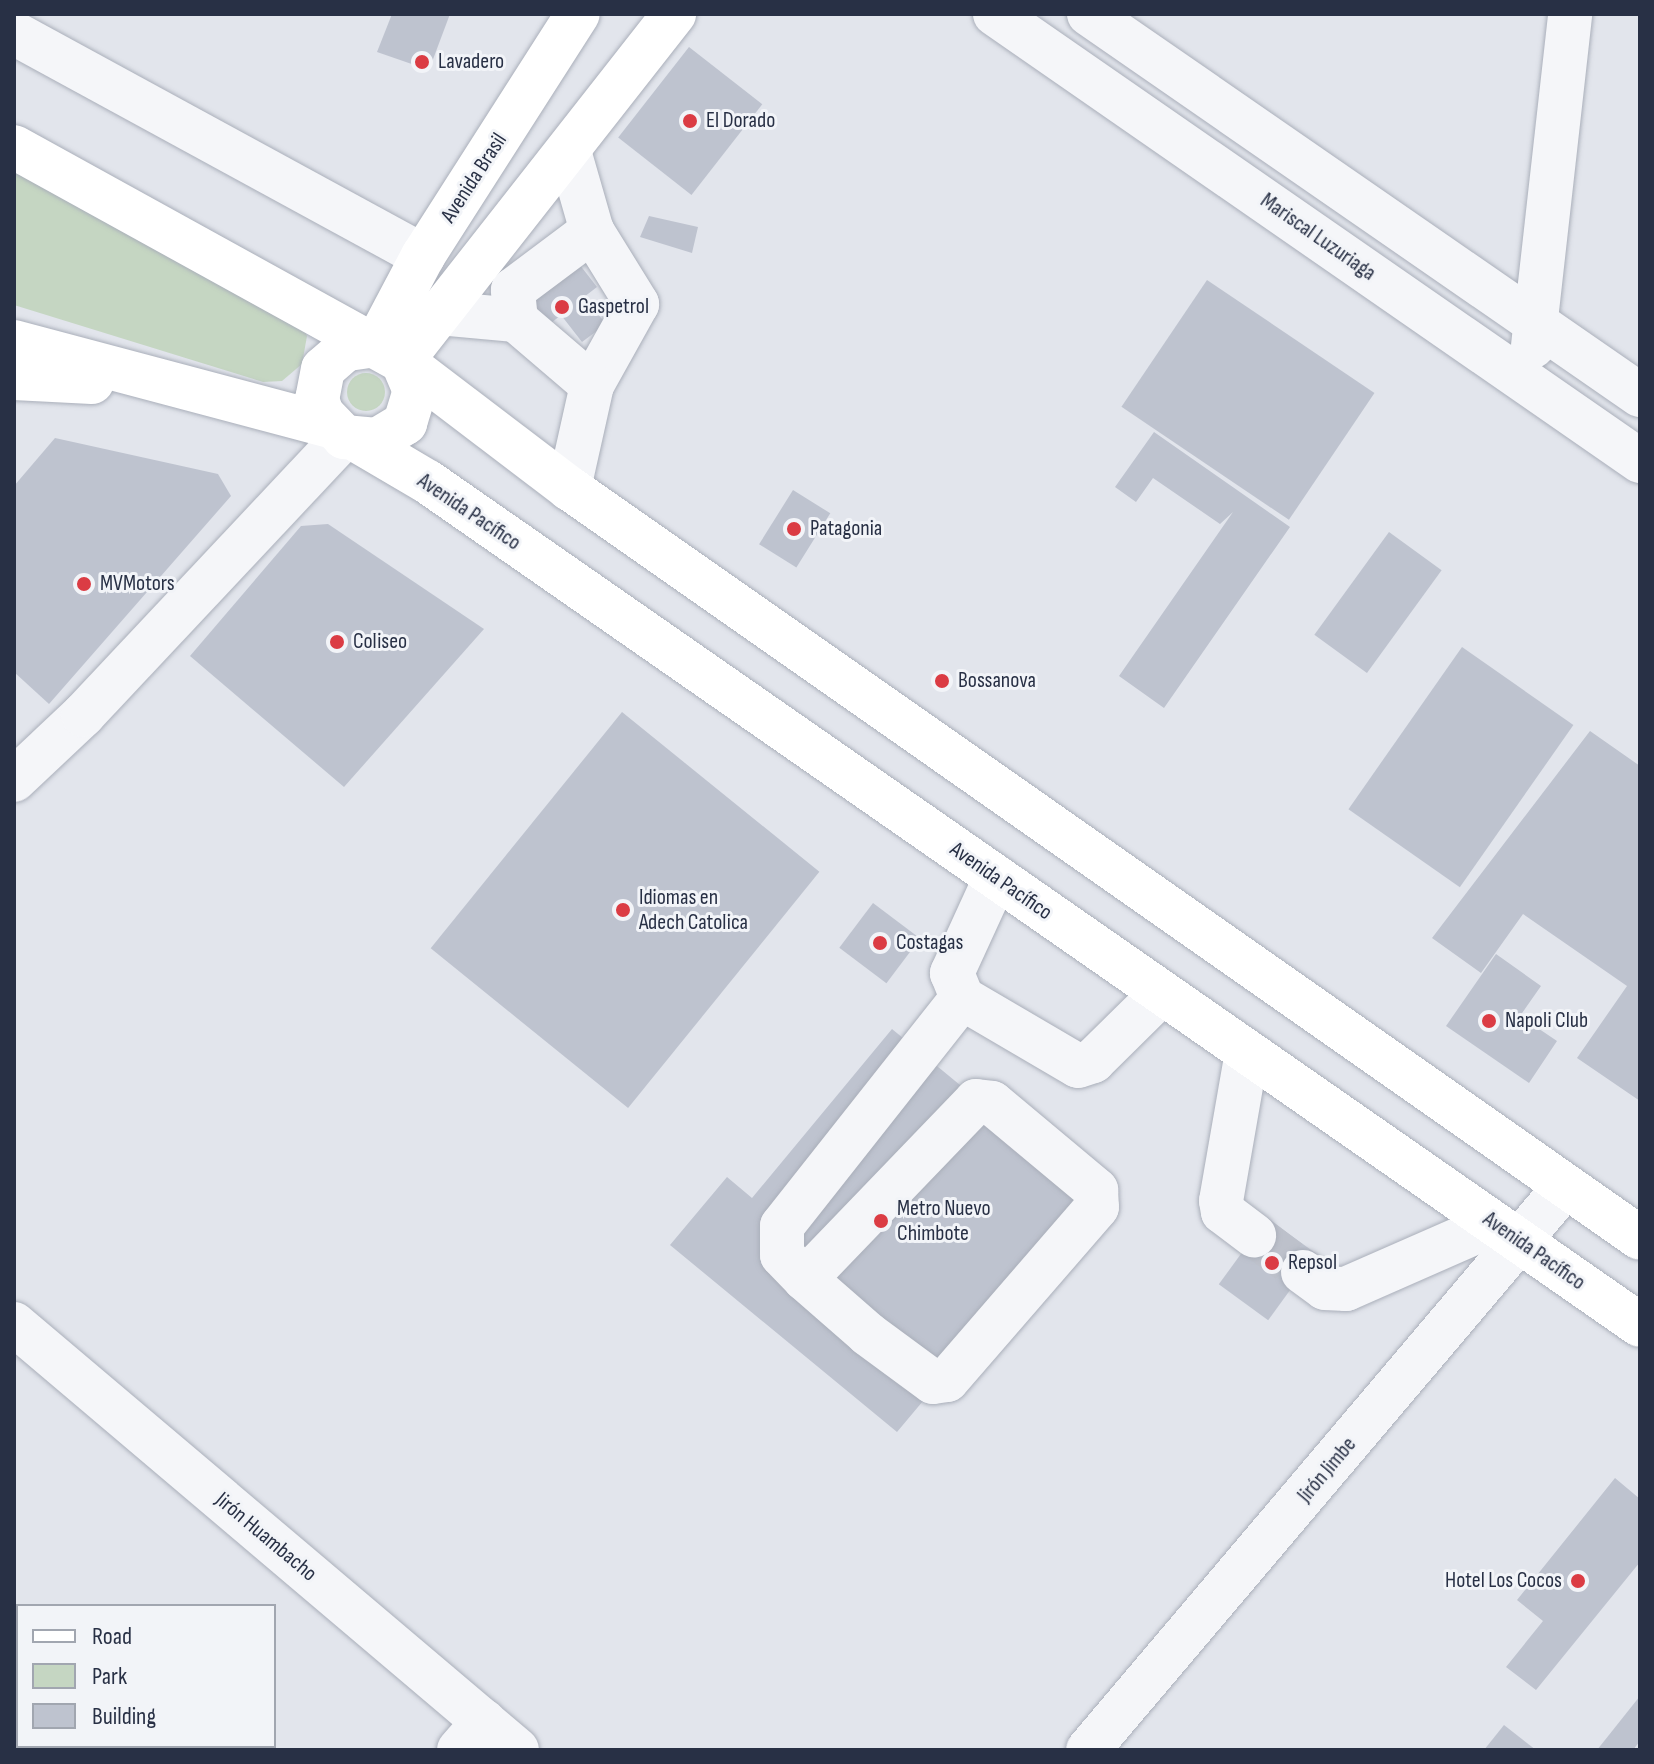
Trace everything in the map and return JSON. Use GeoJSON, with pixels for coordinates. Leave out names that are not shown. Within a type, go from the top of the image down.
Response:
{"type":"FeatureCollection","features":[{"type":"Feature","properties":{"kind":"main road","name":"Avenida Brasil"},"geometry":{"type":"LineString","coordinates":[[389,353],[423,256],[578,14]]}},
{"type":"Feature","properties":{"kind":"main road"},"geometry":{"type":"LineString","coordinates":[[389,353],[415,391],[405,423],[377,440],[345,435],[317,399],[323,369],[346,349],[389,353],[439,313],[674,14]]}},
{"type":"Feature","properties":{"kind":"main road"},"geometry":{"type":"LineString","coordinates":[[14,147],[389,353],[569,488],[1564,1188],[1640,1238]]}},
{"type":"Feature","properties":{"kind":"main road","name":"Avenida Pacífico"},"geometry":{"type":"LineString","coordinates":[[14,342],[345,435],[996,877],[1640,1325]]}},
{"type":"Feature","properties":{"kind":"main road"},"geometry":{"type":"LineString","coordinates":[[14,378],[163,385]]}},
{"type":"Feature","properties":{"kind":"street","name":"Mariscal Luzuriaga"},"geometry":{"type":"LineString","coordinates":[[995,14],[1640,461]]}},
{"type":"Feature","properties":{"kind":"street"},"geometry":{"type":"LineString","coordinates":[[1089,14],[1640,395]]}},
{"type":"Feature","properties":{"kind":"street"},"geometry":{"type":"LineString","coordinates":[[1529,385],[1570,14]]}},
{"type":"Feature","properties":{"kind":"street"},"geometry":{"type":"LineString","coordinates":[[14,33],[423,256]]}},
{"type":"Feature","properties":{"kind":"street"},"geometry":{"type":"LineString","coordinates":[[569,151],[592,231],[637,312],[592,385],[569,488]]}},
{"type":"Feature","properties":{"kind":"street"},"geometry":{"type":"LineString","coordinates":[[516,320],[513,290],[592,231]]}},
{"type":"Feature","properties":{"kind":"street"},"geometry":{"type":"LineString","coordinates":[[439,313],[516,320],[592,385]]}},
{"type":"Feature","properties":{"kind":"street"},"geometry":{"type":"LineString","coordinates":[[14,780],[83,715],[345,435]]}},
{"type":"Feature","properties":{"kind":"street"},"geometry":{"type":"LineString","coordinates":[[996,877],[952,973],[962,998],[1078,1066],[1093,1061],[1162,993]]}},
{"type":"Feature","properties":{"kind":"street"},"geometry":{"type":"LineString","coordinates":[[805,1279],[976,1101],[992,1103],[1098,1198],[1092,1213],[947,1380],[923,1380],[805,1279],[782,1255],[782,1226],[962,998]]}},
{"type":"Feature","properties":{"kind":"street"},"geometry":{"type":"LineString","coordinates":[[1247,1052],[1221,1201],[1223,1212],[1254,1235]]}},
{"type":"Feature","properties":{"kind":"street","name":"Jirón Jimbe"},"geometry":{"type":"LineString","coordinates":[[1088,1750],[1508,1233],[1564,1188]]}},
{"type":"Feature","properties":{"kind":"street"},"geometry":{"type":"LineString","coordinates":[[1303,1272],[1325,1288],[1346,1289],[1508,1233]]}},
{"type":"Feature","properties":{"kind":"street","name":"Jirón Huambacho"},"geometry":{"type":"LineString","coordinates":[[14,1324],[472,1736],[517,1750]]}},
{"type":"Feature","properties":{"kind":"green space"},"geometry":{"type":"Polygon","coordinates":[[[14,156],[300,321],[307,336],[302,364],[282,381],[263,382],[14,305],[14,156]]]}},
{"type":"Feature","properties":{"kind":"green space"},"geometry":{"type":"Polygon","coordinates":[[[366,373],[380,378],[385,392],[380,406],[366,411],[352,406],[347,392],[352,378],[366,373]]]}},
{"type":"Feature","properties":{"kind":"building"},"geometry":{"type":"Polygon","coordinates":[[[392,14],[450,14],[429,70],[377,52],[392,14]]]}},
{"type":"Feature","properties":{"kind":"building","name":"El Dorado"},"geometry":{"type":"Polygon","coordinates":[[[689,47],[762,104],[691,195],[618,138],[689,47]]]}},
{"type":"Feature","properties":{"kind":"building","name":"Gaspetrol"},"geometry":{"type":"Polygon","coordinates":[[[649,216],[698,227],[692,253],[640,237],[649,216]]]}},
{"type":"Feature","properties":{"kind":"building","name":"Gaspetrol"},"geometry":{"type":"Polygon","coordinates":[[[576,260],[597,287],[584,297],[606,324],[582,342],[561,315],[546,327],[525,300],[576,260]]]}},
{"type":"Feature","properties":{"kind":"building"},"geometry":{"type":"Polygon","coordinates":[[[1207,280],[1374,393],[1289,520],[1121,407],[1207,280]]]}},
{"type":"Feature","properties":{"kind":"building"},"geometry":{"type":"Polygon","coordinates":[[[1154,432],[1290,527],[1164,708],[1119,676],[1233,512],[1220,524],[1153,478],[1136,502],[1115,487],[1154,432]]]}},
{"type":"Feature","properties":{"kind":"building","name":"MVMotors"},"geometry":{"type":"Polygon","coordinates":[[[55,438],[218,474],[231,496],[49,704],[14,672],[14,486],[55,438]]]}},
{"type":"Feature","properties":{"kind":"building","name":"Patagonia"},"geometry":{"type":"Polygon","coordinates":[[[793,490],[830,513],[796,568],[759,544],[793,490]]]}},
{"type":"Feature","properties":{"kind":"building","name":"Coliseo"},"geometry":{"type":"Polygon","coordinates":[[[328,524],[484,629],[344,787],[190,656],[301,526],[328,524]]]}},
{"type":"Feature","properties":{"kind":"building"},"geometry":{"type":"Polygon","coordinates":[[[1389,532],[1442,570],[1367,673],[1314,635],[1389,532]]]}},
{"type":"Feature","properties":{"kind":"building"},"geometry":{"type":"Polygon","coordinates":[[[1462,647],[1573,725],[1460,887],[1348,809],[1462,647]]]}},
{"type":"Feature","properties":{"kind":"building","name":"Idiomas en Adech Catolica"},"geometry":{"type":"Polygon","coordinates":[[[622,712],[819,872],[628,1108],[431,948],[622,712]]]}},
{"type":"Feature","properties":{"kind":"building"},"geometry":{"type":"Polygon","coordinates":[[[1590,731],[1640,766],[1640,1101],[1577,1058],[1627,986],[1523,914],[1481,973],[1432,938],[1590,731]]]}},
{"type":"Feature","properties":{"kind":"building","name":"Costagas"},"geometry":{"type":"Polygon","coordinates":[[[873,903],[920,939],[886,983],[839,948],[873,903]]]}},
{"type":"Feature","properties":{"kind":"building","name":"Napoli Club"},"geometry":{"type":"Polygon","coordinates":[[[1496,954],[1541,986],[1520,1016],[1557,1041],[1529,1083],[1446,1026],[1496,954]]]}},
{"type":"Feature","properties":{"kind":"building","name":"Metro Nuevo Chimbote"},"geometry":{"type":"Polygon","coordinates":[[[892,1029],[1095,1196],[897,1432],[670,1245],[727,1177],[752,1198],[892,1029]]]}},
{"type":"Feature","properties":{"kind":"building","name":"Repsol"},"geometry":{"type":"Polygon","coordinates":[[[1267,1218],[1316,1254],[1268,1320],[1219,1284],[1267,1218]]]}},
{"type":"Feature","properties":{"kind":"building","name":"Hotel Los Cocos"},"geometry":{"type":"Polygon","coordinates":[[[1615,1478],[1640,1499],[1640,1562],[1536,1690],[1506,1667],[1543,1621],[1517,1600],[1615,1478]]]}},
{"type":"Feature","properties":{"kind":"building"},"geometry":{"type":"Polygon","coordinates":[[[1640,1696],[1640,1741],[1633,1750],[1597,1750],[1640,1696]]]}},
{"type":"Feature","properties":{"kind":"building"},"geometry":{"type":"Polygon","coordinates":[[[1504,1725],[1536,1750],[1484,1750],[1504,1725]]]}},
{"type":"Feature","properties":{"kind":"tunnel"},"geometry":{"type":"LineString","coordinates":[[1254,1235],[1303,1272]]}},
{"type":"Feature","properties":{"kind":"place","name":"Lavadero"},"geometry":{"type":"Point","coordinates":[422,62]}},
{"type":"Feature","properties":{"kind":"place","name":"El Dorado"},"geometry":{"type":"Point","coordinates":[690,121]}},
{"type":"Feature","properties":{"kind":"place","name":"Gaspetrol"},"geometry":{"type":"Point","coordinates":[562,307]}},
{"type":"Feature","properties":{"kind":"place","name":"Patagonia"},"geometry":{"type":"Point","coordinates":[794,529]}},
{"type":"Feature","properties":{"kind":"place","name":"MVMotors"},"geometry":{"type":"Point","coordinates":[84,584]}},
{"type":"Feature","properties":{"kind":"place","name":"Coliseo"},"geometry":{"type":"Point","coordinates":[337,642]}},
{"type":"Feature","properties":{"kind":"place","name":"Bossanova"},"geometry":{"type":"Point","coordinates":[942,681]}},
{"type":"Feature","properties":{"kind":"place","name":"Idiomas en Adech Catolica"},"geometry":{"type":"Point","coordinates":[623,910]}},
{"type":"Feature","properties":{"kind":"place","name":"Costagas"},"geometry":{"type":"Point","coordinates":[880,943]}},
{"type":"Feature","properties":{"kind":"place","name":"Napoli Club"},"geometry":{"type":"Point","coordinates":[1489,1021]}},
{"type":"Feature","properties":{"kind":"place","name":"Metro Nuevo Chimbote"},"geometry":{"type":"Point","coordinates":[881,1221]}},
{"type":"Feature","properties":{"kind":"place","name":"Repsol"},"geometry":{"type":"Point","coordinates":[1272,1263]}},
{"type":"Feature","properties":{"kind":"place","name":"Hotel Los Cocos"},"geometry":{"type":"Point","coordinates":[1578,1581]}}]}
